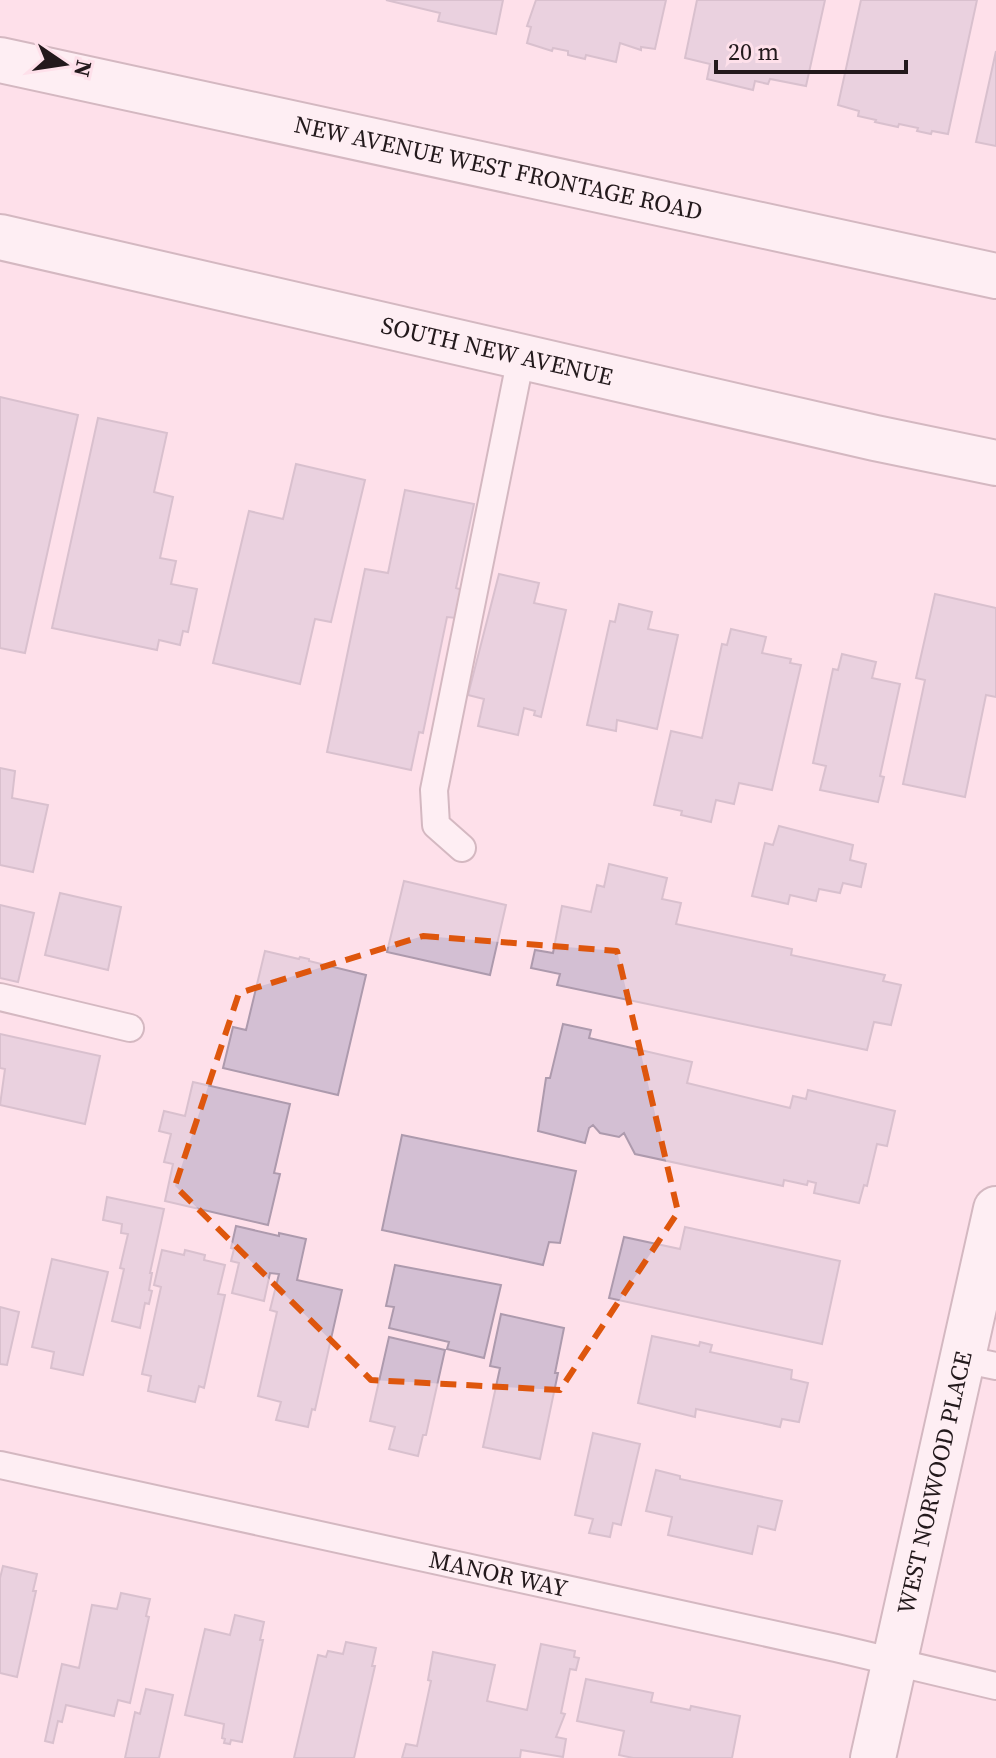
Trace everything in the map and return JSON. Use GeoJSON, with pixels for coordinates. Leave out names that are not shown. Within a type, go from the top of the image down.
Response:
{"type":"FeatureCollection","features":[{"type":"Feature","properties":{"kind":"street","name":"NEW AVENUE WEST FRONTAGE ROAD"},"geometry":{"type":"LineString","coordinates":[[0,60],[996,276]]}},
{"type":"Feature","properties":{"kind":"street","name":"SOUTH NEW AVENUE"},"geometry":{"type":"LineString","coordinates":[[0,237],[859,435],[996,463]]}},
{"type":"Feature","properties":{"kind":"street","name":"WEST NORWOOD PLACE"},"geometry":{"type":"LineString","coordinates":[[873,1758],[895,1661],[979,1362],[996,1209]]}},
{"type":"Feature","properties":{"kind":"lane"},"geometry":{"type":"LineString","coordinates":[[462,848],[436,825],[434,790],[521,357]]}},
{"type":"Feature","properties":{"kind":"lane"},"geometry":{"type":"LineString","coordinates":[[0,997],[130,1028]]}},
{"type":"Feature","properties":{"kind":"lane","name":"MANOR WAY"},"geometry":{"type":"LineString","coordinates":[[0,1465],[895,1661],[996,1686]]}},
{"type":"Feature","properties":{"kind":"highlighted area"},"geometry":{"type":"Polygon","coordinates":[[[423,936],[617,951],[678,1212],[560,1390],[371,1380],[175,1186],[239,993],[423,936]]]}},
{"type":"Feature","properties":{"kind":"building"},"geometry":{"type":"Polygon","coordinates":[[[386,0],[503,0],[496,34],[438,21],[440,13],[386,0]]]}},
{"type":"Feature","properties":{"kind":"building"},"geometry":{"type":"Polygon","coordinates":[[[536,0],[666,0],[655,49],[641,47],[641,50],[620,43],[616,62],[586,55],[585,59],[568,55],[568,51],[553,48],[552,51],[527,43],[531,27],[527,26],[536,0]]]}},
{"type":"Feature","properties":{"kind":"building"},"geometry":{"type":"Polygon","coordinates":[[[697,0],[825,0],[806,86],[770,79],[768,84],[755,81],[753,90],[707,79],[710,64],[685,58],[697,0]]]}},
{"type":"Feature","properties":{"kind":"building"},"geometry":{"type":"Polygon","coordinates":[[[861,0],[977,0],[948,134],[932,131],[931,134],[917,131],[918,128],[875,122],[858,116],[859,111],[838,105],[861,0]]]}},
{"type":"Feature","properties":{"kind":"building"},"geometry":{"type":"Polygon","coordinates":[[[996,51],[996,146],[976,142],[996,51]]]}},
{"type":"Feature","properties":{"kind":"building"},"geometry":{"type":"Polygon","coordinates":[[[0,397],[78,415],[25,653],[0,648],[0,397]]]}},
{"type":"Feature","properties":{"kind":"building"},"geometry":{"type":"Polygon","coordinates":[[[98,418],[167,433],[154,492],[173,497],[160,558],[176,561],[171,584],[197,589],[188,632],[183,631],[180,645],[159,640],[157,650],[52,628],[98,418]]]}},
{"type":"Feature","properties":{"kind":"building"},"geometry":{"type":"Polygon","coordinates":[[[296,464],[365,480],[331,622],[315,619],[300,684],[213,663],[249,511],[283,519],[296,464]]]}},
{"type":"Feature","properties":{"kind":"building"},"geometry":{"type":"Polygon","coordinates":[[[405,490],[474,504],[456,588],[463,590],[456,618],[447,617],[423,733],[419,732],[411,770],[327,752],[365,569],[388,573],[405,490]]]}},
{"type":"Feature","properties":{"kind":"building"},"geometry":{"type":"Polygon","coordinates":[[[499,574],[539,583],[534,603],[566,610],[541,717],[534,715],[535,711],[524,708],[518,735],[478,726],[484,699],[468,695],[499,574]]]}},
{"type":"Feature","properties":{"kind":"building"},"geometry":{"type":"Polygon","coordinates":[[[935,594],[996,608],[996,697],[986,695],[965,797],[903,784],[925,680],[916,678],[935,594]]]}},
{"type":"Feature","properties":{"kind":"building"},"geometry":{"type":"Polygon","coordinates":[[[619,604],[652,612],[648,629],[678,635],[657,729],[617,720],[616,731],[587,725],[610,621],[615,622],[619,604]]]}},
{"type":"Feature","properties":{"kind":"building"},"geometry":{"type":"Polygon","coordinates":[[[731,629],[766,637],[762,653],[791,659],[790,663],[801,665],[772,790],[739,783],[734,804],[716,800],[711,822],[654,805],[671,731],[702,738],[722,644],[727,645],[731,629]]]}},
{"type":"Feature","properties":{"kind":"building"},"geometry":{"type":"Polygon","coordinates":[[[842,654],[876,662],[872,678],[900,684],[880,776],[884,777],[878,802],[820,790],[826,766],[813,763],[833,669],[838,670],[842,654]]]}},
{"type":"Feature","properties":{"kind":"building"},"geometry":{"type":"Polygon","coordinates":[[[0,768],[15,771],[12,798],[48,805],[33,872],[0,865],[0,768]]]}},
{"type":"Feature","properties":{"kind":"building"},"geometry":{"type":"Polygon","coordinates":[[[779,826],[853,845],[850,860],[866,864],[861,887],[843,883],[840,893],[819,889],[816,901],[790,895],[788,904],[752,896],[765,843],[773,845],[779,826]]]}},
{"type":"Feature","properties":{"kind":"building"},"geometry":{"type":"Polygon","coordinates":[[[609,864],[667,878],[662,899],[681,903],[676,924],[792,949],[791,955],[885,975],[883,981],[901,985],[891,1025],[874,1022],[867,1050],[557,985],[560,974],[531,968],[535,950],[553,953],[562,906],[591,912],[597,885],[604,887],[609,864]]]}},
{"type":"Feature","properties":{"kind":"building"},"geometry":{"type":"Polygon","coordinates":[[[404,881],[506,905],[490,975],[387,952],[404,881]]]}},
{"type":"Feature","properties":{"kind":"building"},"geometry":{"type":"Polygon","coordinates":[[[60,893],[121,907],[108,970],[45,955],[60,893]]]}},
{"type":"Feature","properties":{"kind":"building"},"geometry":{"type":"Polygon","coordinates":[[[0,905],[34,913],[18,982],[0,978],[0,905]]]}},
{"type":"Feature","properties":{"kind":"building"},"geometry":{"type":"Polygon","coordinates":[[[265,951],[366,975],[338,1095],[223,1068],[233,1027],[246,1030],[265,951]]]}},
{"type":"Feature","properties":{"kind":"building"},"geometry":{"type":"Polygon","coordinates":[[[563,1024],[591,1030],[589,1038],[692,1062],[687,1083],[790,1108],[793,1096],[806,1099],[808,1090],[895,1111],[887,1146],[877,1144],[867,1186],[864,1185],[859,1203],[814,1193],[816,1183],[808,1181],[807,1185],[784,1180],[783,1186],[635,1154],[624,1133],[619,1137],[600,1133],[593,1125],[589,1128],[585,1143],[538,1131],[546,1078],[550,1078],[563,1024]]]}},
{"type":"Feature","properties":{"kind":"building"},"geometry":{"type":"Polygon","coordinates":[[[0,1034],[100,1056],[85,1124],[0,1105],[5,1069],[0,1068],[0,1034]]]}},
{"type":"Feature","properties":{"kind":"building"},"geometry":{"type":"Polygon","coordinates":[[[193,1082],[290,1104],[274,1173],[280,1174],[268,1225],[165,1201],[173,1164],[164,1162],[171,1134],[159,1131],[164,1111],[185,1116],[193,1082]]]}},
{"type":"Feature","properties":{"kind":"building"},"geometry":{"type":"Polygon","coordinates":[[[402,1135],[576,1171],[560,1243],[549,1242],[543,1265],[382,1230],[402,1135]]]}},
{"type":"Feature","properties":{"kind":"building"},"geometry":{"type":"Polygon","coordinates":[[[107,1197],[164,1209],[150,1273],[149,1290],[152,1291],[149,1304],[145,1303],[140,1328],[112,1321],[128,1234],[121,1233],[122,1224],[103,1220],[107,1197]]]}},
{"type":"Feature","properties":{"kind":"building"},"geometry":{"type":"Polygon","coordinates":[[[236,1226],[306,1239],[297,1280],[342,1290],[315,1410],[312,1409],[308,1427],[276,1420],[281,1402],[258,1396],[277,1312],[270,1310],[279,1274],[270,1273],[264,1301],[232,1293],[239,1263],[231,1261],[236,1226]]]}},
{"type":"Feature","properties":{"kind":"building"},"geometry":{"type":"Polygon","coordinates":[[[685,1227],[840,1261],[822,1344],[609,1298],[624,1237],[680,1249],[685,1227]]]}},
{"type":"Feature","properties":{"kind":"building"},"geometry":{"type":"Polygon","coordinates":[[[162,1250],[184,1255],[185,1250],[205,1255],[204,1260],[225,1265],[218,1294],[225,1295],[204,1388],[199,1386],[195,1402],[148,1391],[151,1376],[142,1374],[161,1287],[154,1285],[162,1250]]]}},
{"type":"Feature","properties":{"kind":"building"},"geometry":{"type":"Polygon","coordinates":[[[52,1259],[108,1272],[83,1375],[51,1368],[54,1352],[32,1347],[52,1259]]]}},
{"type":"Feature","properties":{"kind":"building"},"geometry":{"type":"Polygon","coordinates":[[[395,1265],[501,1285],[484,1358],[447,1349],[449,1342],[389,1328],[394,1307],[386,1306],[395,1265]]]}},
{"type":"Feature","properties":{"kind":"building"},"geometry":{"type":"Polygon","coordinates":[[[0,1307],[19,1312],[7,1365],[0,1364],[0,1307]]]}},
{"type":"Feature","properties":{"kind":"building"},"geometry":{"type":"Polygon","coordinates":[[[501,1314],[564,1328],[540,1459],[483,1447],[500,1368],[490,1366],[501,1314]]]}},
{"type":"Feature","properties":{"kind":"building"},"geometry":{"type":"Polygon","coordinates":[[[652,1336],[699,1346],[700,1342],[712,1345],[710,1352],[792,1370],[791,1379],[808,1383],[799,1422],[782,1419],[780,1427],[696,1409],[695,1417],[638,1403],[652,1336]]]}},
{"type":"Feature","properties":{"kind":"building"},"geometry":{"type":"Polygon","coordinates":[[[389,1337],[445,1350],[426,1435],[423,1435],[418,1456],[389,1449],[395,1427],[370,1421],[389,1337]]]}},
{"type":"Feature","properties":{"kind":"building"},"geometry":{"type":"Polygon","coordinates":[[[593,1433],[640,1444],[621,1525],[613,1523],[610,1537],[589,1533],[593,1519],[575,1515],[593,1433]]]}},
{"type":"Feature","properties":{"kind":"building"},"geometry":{"type":"Polygon","coordinates":[[[656,1470],[680,1476],[680,1479],[782,1501],[775,1530],[758,1526],[752,1554],[668,1535],[672,1517],[646,1511],[656,1470]]]}},
{"type":"Feature","properties":{"kind":"building"},"geometry":{"type":"Polygon","coordinates":[[[3,1566],[37,1574],[17,1677],[0,1673],[0,1578],[3,1566]]]}},
{"type":"Feature","properties":{"kind":"building"},"geometry":{"type":"Polygon","coordinates":[[[121,1593],[150,1599],[146,1616],[149,1617],[130,1703],[118,1700],[114,1716],[66,1705],[53,1743],[45,1741],[62,1664],[79,1668],[92,1605],[117,1609],[121,1593]]]}},
{"type":"Feature","properties":{"kind":"building"},"geometry":{"type":"Polygon","coordinates":[[[235,1615],[264,1622],[242,1742],[231,1740],[230,1744],[224,1743],[225,1739],[222,1738],[224,1724],[185,1715],[205,1629],[230,1635],[235,1615]]]}},
{"type":"Feature","properties":{"kind":"building"},"geometry":{"type":"Polygon","coordinates":[[[346,1642],[376,1648],[372,1666],[375,1666],[354,1758],[294,1758],[318,1655],[326,1657],[328,1651],[343,1654],[346,1642]]]}},
{"type":"Feature","properties":{"kind":"building"},"geometry":{"type":"Polygon","coordinates":[[[541,1644],[575,1651],[574,1657],[579,1658],[576,1670],[570,1669],[561,1713],[565,1714],[556,1737],[566,1739],[563,1757],[521,1750],[520,1758],[402,1758],[406,1744],[417,1746],[431,1681],[428,1680],[433,1652],[495,1665],[487,1701],[527,1710],[541,1644]]]}},
{"type":"Feature","properties":{"kind":"building"},"geometry":{"type":"Polygon","coordinates":[[[586,1679],[653,1693],[651,1702],[740,1716],[732,1758],[633,1758],[619,1755],[624,1731],[577,1721],[586,1679]]]}},
{"type":"Feature","properties":{"kind":"building"},"geometry":{"type":"Polygon","coordinates":[[[146,1689],[173,1695],[159,1758],[125,1758],[135,1712],[140,1714],[146,1689]]]}}]}
